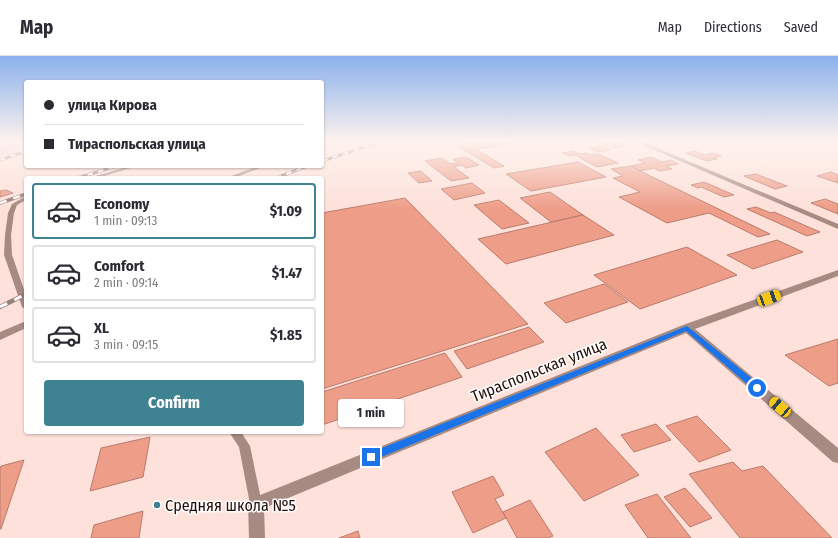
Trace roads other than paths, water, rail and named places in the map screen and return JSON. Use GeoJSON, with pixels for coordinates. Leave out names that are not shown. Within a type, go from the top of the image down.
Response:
{"type":"FeatureCollection","features":[{"type":"Feature","properties":{"kind":"street"},"geometry":{"type":"LineString","coordinates":[[691,164],[838,227]]}},
{"type":"Feature","properties":{"kind":"street","name":"Тираспольская улица"},"geometry":{"type":"LineString","coordinates":[[256,504],[687,328],[838,273]]}},
{"type":"Feature","properties":{"kind":"street"},"geometry":{"type":"LineString","coordinates":[[0,336],[24,325]]}},
{"type":"Feature","properties":{"kind":"street"},"geometry":{"type":"LineString","coordinates":[[687,328],[838,457]]}},
{"type":"Feature","properties":{"kind":"street"},"geometry":{"type":"LineString","coordinates":[[256,504],[257,538]]}},
{"type":"Feature","properties":{"kind":"lane"},"geometry":{"type":"LineString","coordinates":[[99,176],[128,168]]}},
{"type":"Feature","properties":{"kind":"lane"},"geometry":{"type":"LineString","coordinates":[[235,176],[257,168]]}},
{"type":"Feature","properties":{"kind":"lane"},"geometry":{"type":"LineString","coordinates":[[24,199],[15,204],[11,213],[8,235],[8,255],[24,301]]}},
{"type":"Feature","properties":{"kind":"lane"},"geometry":{"type":"LineString","coordinates":[[236,434],[244,446],[256,504]]}},
{"type":"Feature","properties":{"kind":"railway"},"geometry":{"type":"LineString","coordinates":[[84,176],[110,168]]}},
{"type":"Feature","properties":{"kind":"railway"},"geometry":{"type":"LineString","coordinates":[[281,176],[302,168]]}},
{"type":"Feature","properties":{"kind":"railway"},"geometry":{"type":"LineString","coordinates":[[0,203],[24,195]]}},
{"type":"Feature","properties":{"kind":"railway"},"geometry":{"type":"LineString","coordinates":[[0,307],[24,295]]}},
{"type":"Feature","properties":{"kind":"place","name":"Средняя школа №5"},"geometry":{"type":"Point","coordinates":[157,505]}}]}
